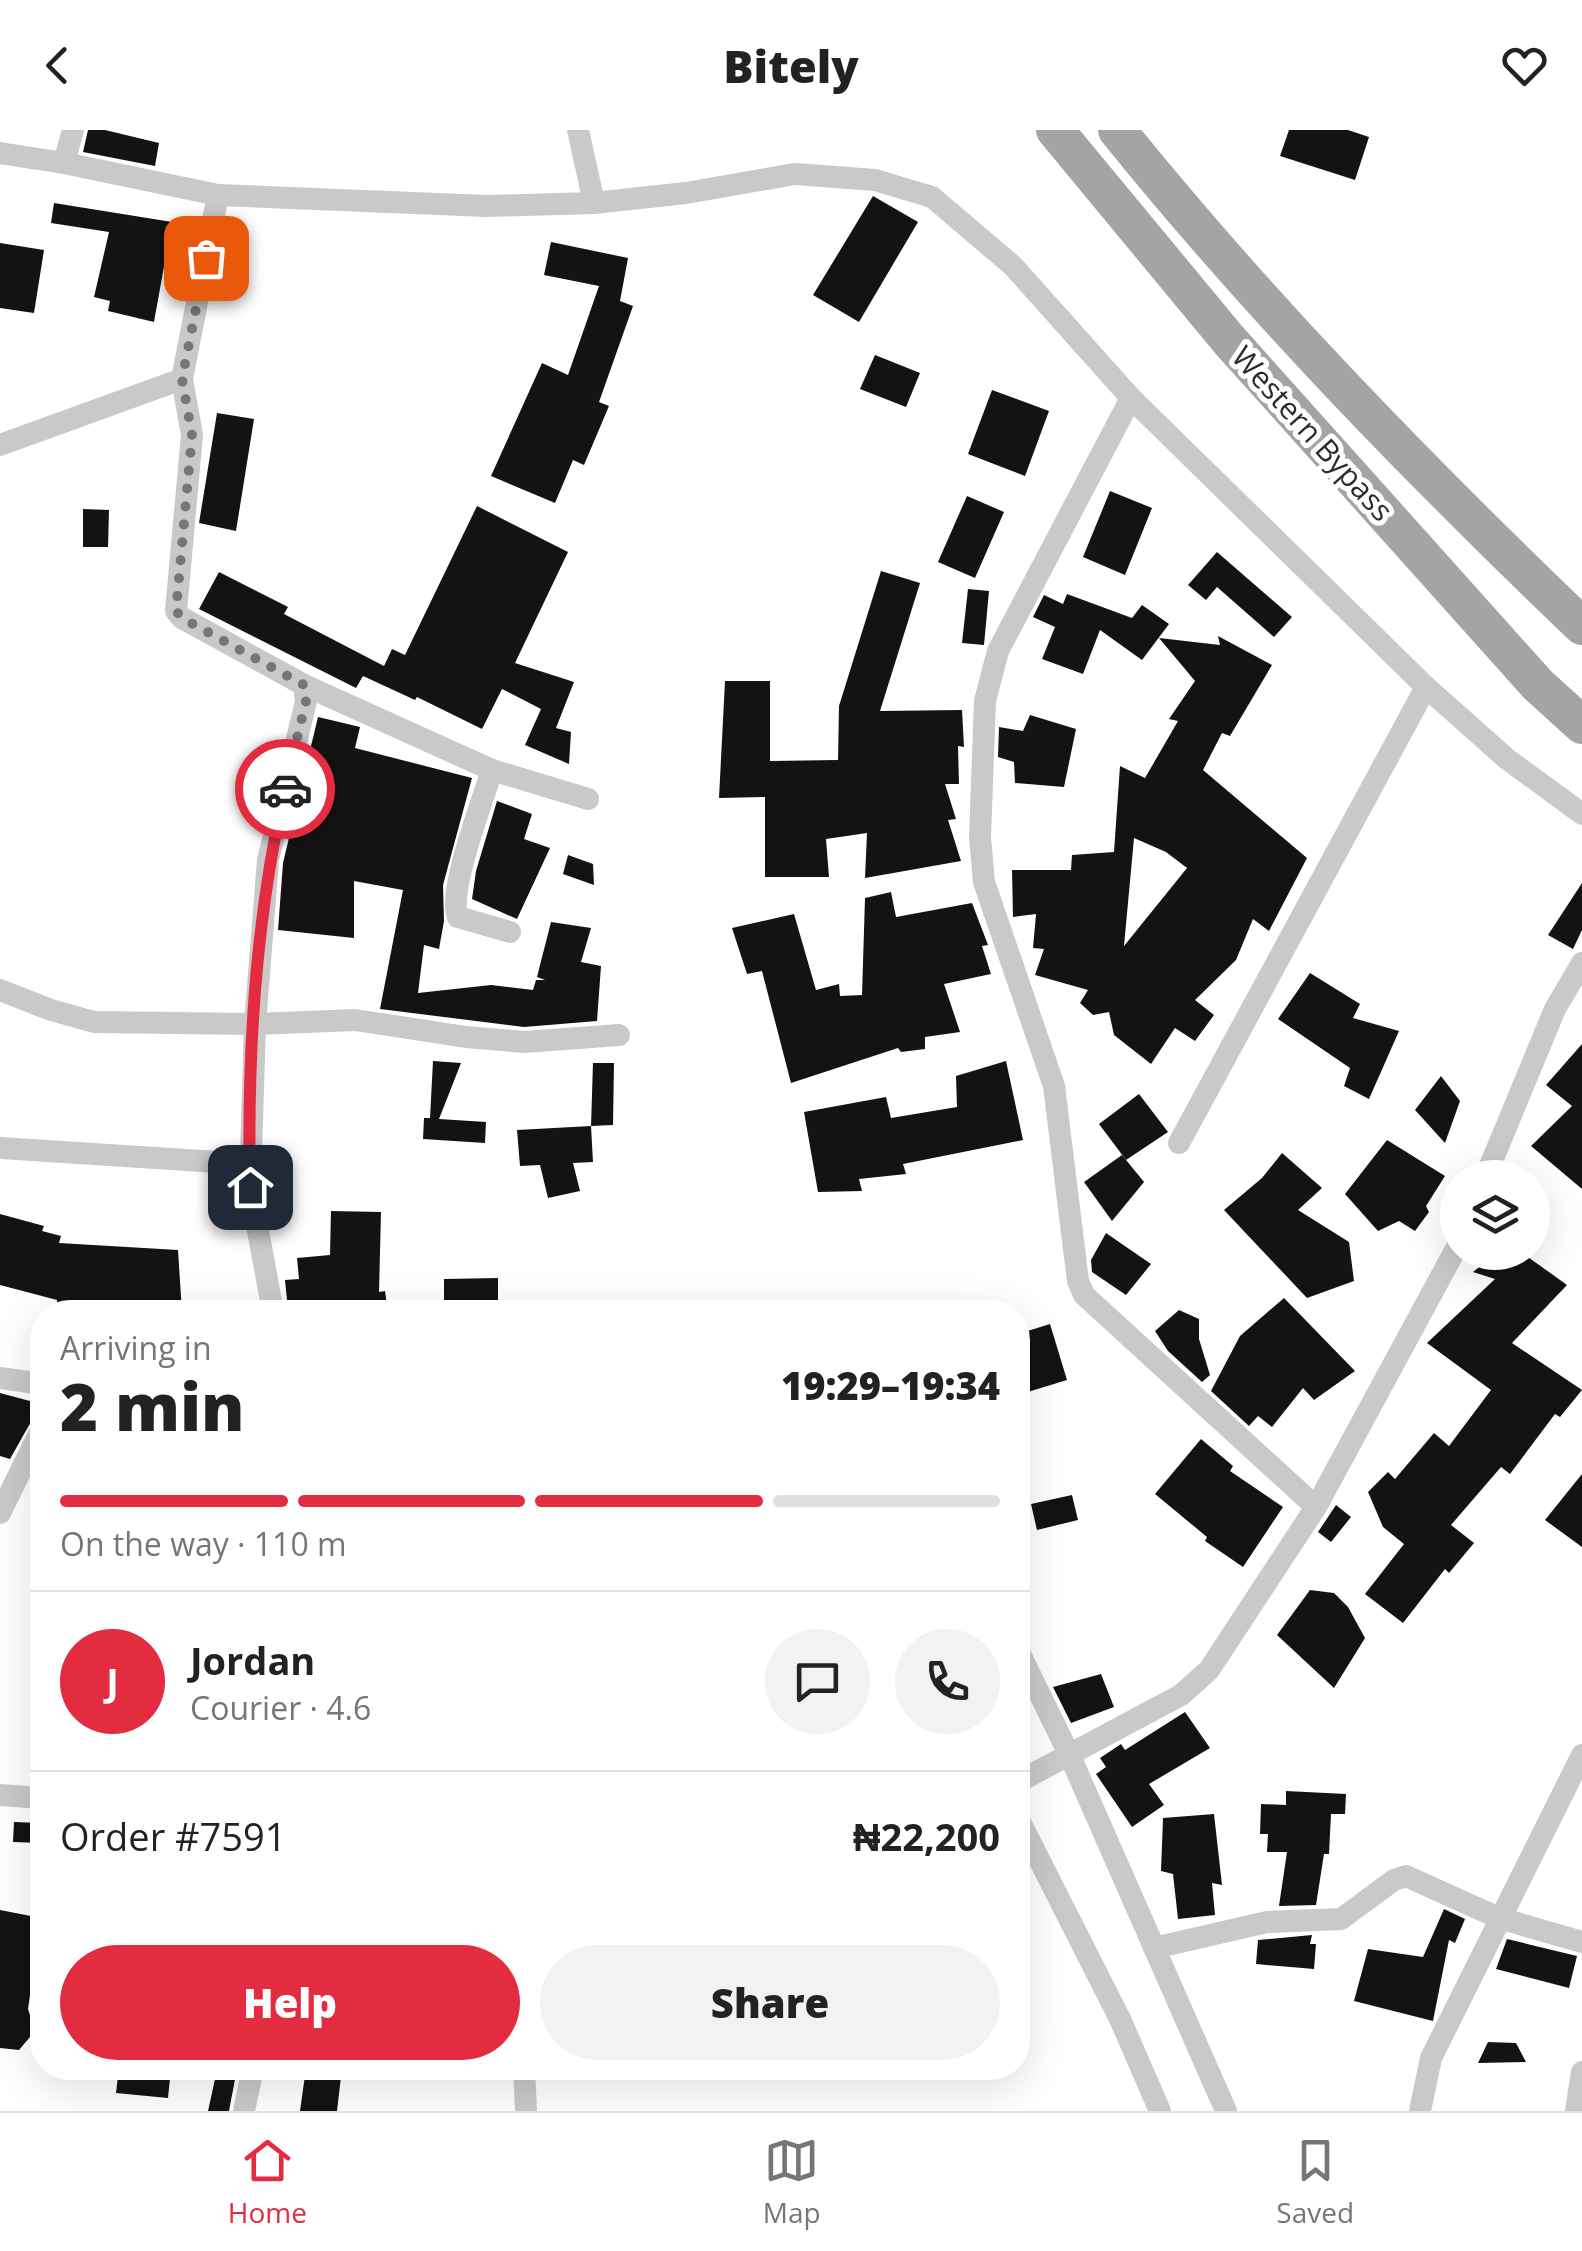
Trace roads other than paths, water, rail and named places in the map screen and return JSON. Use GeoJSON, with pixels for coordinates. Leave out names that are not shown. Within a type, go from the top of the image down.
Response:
{"type":"FeatureCollection","features":[{"type":"Feature","properties":{"kind":"main road","name":"Western Bypass"},"geometry":{"type":"LineString","coordinates":[[1055,130],[1228,339],[1538,685],[1582,725]]}},
{"type":"Feature","properties":{"kind":"main road","name":"Western Bypass"},"geometry":{"type":"LineString","coordinates":[[1116,130],[1313,356],[1492,540],[1582,626]]}},
{"type":"Feature","properties":{"kind":"street"},"geometry":{"type":"LineString","coordinates":[[64,163],[73,130]]}},
{"type":"Feature","properties":{"kind":"street"},"geometry":{"type":"LineString","coordinates":[[578,130],[594,203]]}},
{"type":"Feature","properties":{"kind":"street"},"geometry":{"type":"LineString","coordinates":[[0,154],[218,195],[487,206],[594,203],[686,193],[795,174],[875,180],[932,197],[1012,266],[1131,398],[1426,688],[1507,759],[1582,814]]}},
{"type":"Feature","properties":{"kind":"street"},"geometry":{"type":"LineString","coordinates":[[218,195],[182,379],[192,435],[176,611],[182,618],[304,685],[492,770],[588,799]]}},
{"type":"Feature","properties":{"kind":"street"},"geometry":{"type":"LineString","coordinates":[[0,445],[182,379]]}},
{"type":"Feature","properties":{"kind":"street"},"geometry":{"type":"LineString","coordinates":[[1131,398],[998,651],[985,701],[980,837],[984,882],[1054,1086],[1078,1281],[1084,1294],[1316,1507]]}},
{"type":"Feature","properties":{"kind":"street"},"geometry":{"type":"LineString","coordinates":[[271,1300],[250,1187],[255,1024],[268,860],[306,701],[304,685]]}},
{"type":"Feature","properties":{"kind":"street"},"geometry":{"type":"LineString","coordinates":[[1179,1143],[1426,688]]}},
{"type":"Feature","properties":{"kind":"street"},"geometry":{"type":"LineString","coordinates":[[492,770],[458,882],[454,908],[458,918],[510,932]]}},
{"type":"Feature","properties":{"kind":"street"},"geometry":{"type":"LineString","coordinates":[[1492,1160],[1554,1010],[1582,963]]}},
{"type":"Feature","properties":{"kind":"street"},"geometry":{"type":"LineString","coordinates":[[0,990],[94,1022],[255,1024],[355,1020],[466,1038],[524,1042],[619,1034]]}},
{"type":"Feature","properties":{"kind":"street"},"geometry":{"type":"LineString","coordinates":[[0,1148],[249,1164]]}},
{"type":"Feature","properties":{"kind":"street"},"geometry":{"type":"LineString","coordinates":[[1030,1776],[1181,1695],[1209,1670],[1316,1507],[1444,1270]]}},
{"type":"Feature","properties":{"kind":"street"},"geometry":{"type":"LineString","coordinates":[[0,1378],[30,1382]]}},
{"type":"Feature","properties":{"kind":"street"},"geometry":{"type":"LineString","coordinates":[[0,1513],[30,1452]]}},
{"type":"Feature","properties":{"kind":"street"},"geometry":{"type":"LineString","coordinates":[[1030,1674],[1070,1756],[1226,2111]]}},
{"type":"Feature","properties":{"kind":"street"},"geometry":{"type":"LineString","coordinates":[[1420,2111],[1430,2058],[1582,1755]]}},
{"type":"Feature","properties":{"kind":"street"},"geometry":{"type":"LineString","coordinates":[[0,1795],[30,1797]]}},
{"type":"Feature","properties":{"kind":"street"},"geometry":{"type":"LineString","coordinates":[[1030,1842],[1120,2019],[1160,2111]]}},
{"type":"Feature","properties":{"kind":"street"},"geometry":{"type":"LineString","coordinates":[[1154,1948],[1268,1922],[1341,1919],[1394,1880],[1406,1876],[1498,1918],[1582,1942]]}},
{"type":"Feature","properties":{"kind":"street"},"geometry":{"type":"LineString","coordinates":[[1576,2111],[1582,2072]]}},
{"type":"Feature","properties":{"kind":"street"},"geometry":{"type":"LineString","coordinates":[[244,2111],[250,2080]]}},
{"type":"Feature","properties":{"kind":"street"},"geometry":{"type":"LineString","coordinates":[[525,2080],[526,2111]]}}]}
